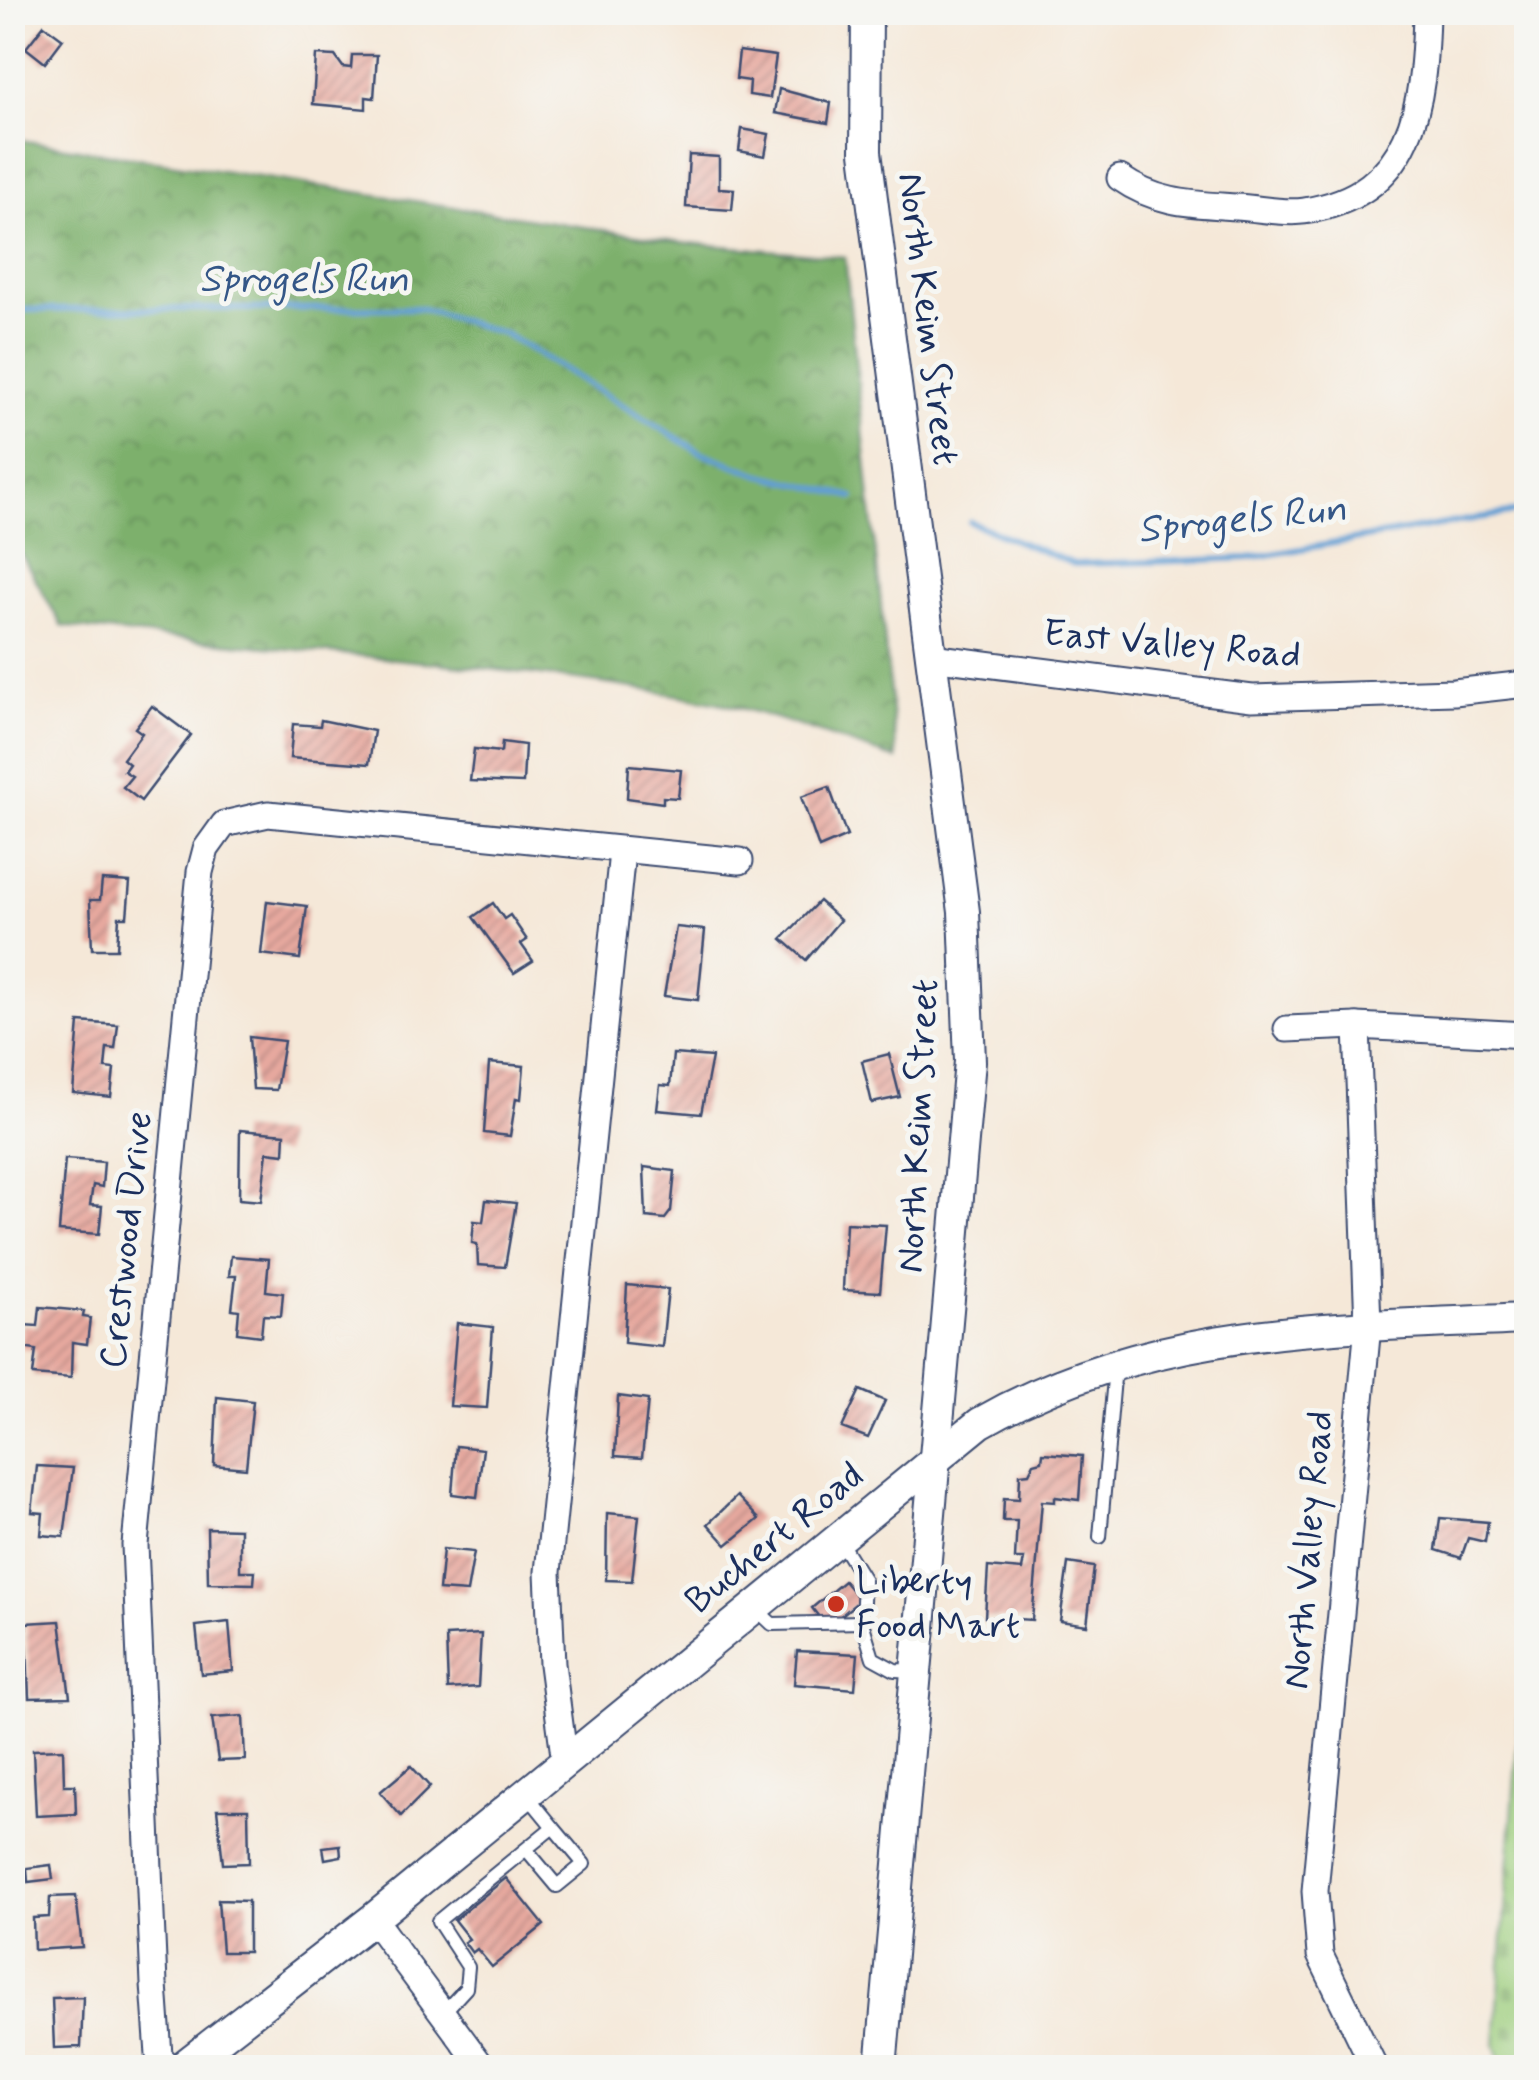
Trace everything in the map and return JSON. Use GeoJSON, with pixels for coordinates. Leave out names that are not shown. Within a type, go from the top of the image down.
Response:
{"type":"FeatureCollection","features":[{"type":"Feature","properties":{"kind":"street","name":"North Keim Street"},"geometry":{"type":"LineString","coordinates":[[866,12],[866,152],[964,912],[970,1043],[881,2068]]}},
{"type":"Feature","properties":{"kind":"street"},"geometry":{"type":"LineString","coordinates":[[1120,178],[1142,193],[1168,202],[1302,211],[1364,189],[1401,150],[1418,113],[1424,87],[1426,12]]}},
{"type":"Feature","properties":{"kind":"street","name":"East Valley Road"},"geometry":{"type":"LineString","coordinates":[[931,658],[1252,698],[1454,692],[1526,684]]}},
{"type":"Feature","properties":{"kind":"street","name":"Crestwood Drive"},"geometry":{"type":"LineString","coordinates":[[169,2068],[159,2055],[154,1984],[136,1545],[200,872],[206,849],[224,824],[268,814],[740,861]]}},
{"type":"Feature","properties":{"kind":"street"},"geometry":{"type":"LineString","coordinates":[[565,1763],[552,1664],[548,1572],[622,852]]}},
{"type":"Feature","properties":{"kind":"street"},"geometry":{"type":"LineString","coordinates":[[1287,1030],[1357,1026],[1526,1035]]}},
{"type":"Feature","properties":{"kind":"street","name":"North Valley Road"},"geometry":{"type":"LineString","coordinates":[[1357,1026],[1368,1325],[1315,1891],[1320,1955],[1375,2068]]}},
{"type":"Feature","properties":{"kind":"street","name":"Buchert Road"},"geometry":{"type":"LineString","coordinates":[[181,2068],[373,1919],[936,1459],[1013,1404],[1115,1367],[1220,1338],[1368,1325],[1526,1319]]}},
{"type":"Feature","properties":{"kind":"street"},"geometry":{"type":"LineString","coordinates":[[373,1919],[482,2068]]}},
{"type":"Feature","properties":{"kind":"lane"},"geometry":{"type":"LineString","coordinates":[[1100,1537],[1115,1367]]}},
{"type":"Feature","properties":{"kind":"lane"},"geometry":{"type":"LineString","coordinates":[[838,1538],[864,1580],[862,1622],[873,1658],[894,1670],[917,1671]]}},
{"type":"Feature","properties":{"kind":"lane"},"geometry":{"type":"LineString","coordinates":[[754,1607],[772,1624],[862,1622]]}},
{"type":"Feature","properties":{"kind":"lane"},"geometry":{"type":"LineString","coordinates":[[526,1794],[584,1864],[557,1886],[526,1849]]}},
{"type":"Feature","properties":{"kind":"lane"},"geometry":{"type":"LineString","coordinates":[[443,2013],[466,1988],[468,1967],[438,1921],[553,1827]]}},
{"type":"Feature","properties":{"kind":"green space"},"geometry":{"type":"Polygon","coordinates":[[[13,139],[688,243],[845,257],[897,759],[756,712],[629,687],[62,626],[13,540],[13,139]]]}},
{"type":"Feature","properties":{"kind":"green space"},"geometry":{"type":"Polygon","coordinates":[[[1526,1630],[1526,2067],[1503,2067],[1495,2045],[1526,1630]]]}},
{"type":"Feature","properties":{"kind":"building"},"geometry":{"type":"Polygon","coordinates":[[[44,25],[63,39],[45,63],[26,48],[44,25]]]}},
{"type":"Feature","properties":{"kind":"building"},"geometry":{"type":"Polygon","coordinates":[[[739,51],[776,56],[770,98],[749,95],[750,81],[736,79],[739,51]]]}},
{"type":"Feature","properties":{"kind":"building"},"geometry":{"type":"Polygon","coordinates":[[[316,55],[335,56],[343,67],[351,68],[352,55],[377,55],[374,98],[366,97],[366,109],[313,104],[316,55]]]}},
{"type":"Feature","properties":{"kind":"building"},"geometry":{"type":"Polygon","coordinates":[[[779,89],[831,103],[828,123],[775,113],[779,89]]]}},
{"type":"Feature","properties":{"kind":"building"},"geometry":{"type":"Polygon","coordinates":[[[742,129],[769,134],[765,156],[739,151],[742,129]]]}},
{"type":"Feature","properties":{"kind":"building"},"geometry":{"type":"Polygon","coordinates":[[[689,155],[719,157],[719,188],[734,189],[732,210],[686,207],[689,155]]]}},
{"type":"Feature","properties":{"kind":"building"},"geometry":{"type":"Polygon","coordinates":[[[152,706],[191,735],[141,801],[123,787],[132,776],[124,771],[129,764],[123,759],[142,733],[135,728],[152,706]]]}},
{"type":"Feature","properties":{"kind":"building"},"geometry":{"type":"Polygon","coordinates":[[[321,720],[374,731],[369,764],[290,758],[293,724],[320,726],[321,720]]]}},
{"type":"Feature","properties":{"kind":"building"},"geometry":{"type":"Polygon","coordinates":[[[502,742],[525,745],[523,783],[470,781],[474,749],[501,752],[502,742]]]}},
{"type":"Feature","properties":{"kind":"building"},"geometry":{"type":"Polygon","coordinates":[[[629,765],[681,770],[678,798],[663,797],[663,803],[627,798],[629,765]]]}},
{"type":"Feature","properties":{"kind":"building"},"geometry":{"type":"Polygon","coordinates":[[[829,787],[847,836],[819,848],[801,797],[829,787]]]}},
{"type":"Feature","properties":{"kind":"building"},"geometry":{"type":"Polygon","coordinates":[[[102,880],[130,882],[127,917],[119,917],[117,949],[92,949],[90,900],[100,900],[102,880]]]}},
{"type":"Feature","properties":{"kind":"building"},"geometry":{"type":"Polygon","coordinates":[[[267,901],[307,906],[300,959],[261,954],[267,901]]]}},
{"type":"Feature","properties":{"kind":"building"},"geometry":{"type":"Polygon","coordinates":[[[819,901],[840,920],[806,960],[782,939],[819,901]]]}},
{"type":"Feature","properties":{"kind":"building"},"geometry":{"type":"Polygon","coordinates":[[[493,903],[504,919],[510,915],[527,940],[521,944],[533,961],[514,973],[473,917],[493,903]]]}},
{"type":"Feature","properties":{"kind":"building"},"geometry":{"type":"Polygon","coordinates":[[[676,927],[705,930],[698,1000],[664,996],[676,927]]]}},
{"type":"Feature","properties":{"kind":"building"},"geometry":{"type":"Polygon","coordinates":[[[79,1022],[118,1025],[115,1049],[107,1048],[105,1068],[114,1069],[111,1097],[73,1093],[79,1022]]]}},
{"type":"Feature","properties":{"kind":"building"},"geometry":{"type":"Polygon","coordinates":[[[249,1037],[284,1041],[276,1090],[253,1089],[249,1037]]]}},
{"type":"Feature","properties":{"kind":"building"},"geometry":{"type":"Polygon","coordinates":[[[673,1054],[712,1057],[701,1114],[657,1110],[660,1085],[670,1086],[673,1054]]]}},
{"type":"Feature","properties":{"kind":"building"},"geometry":{"type":"Polygon","coordinates":[[[889,1054],[900,1097],[872,1103],[862,1061],[889,1054]]]}},
{"type":"Feature","properties":{"kind":"building"},"geometry":{"type":"Polygon","coordinates":[[[489,1063],[524,1066],[521,1099],[516,1098],[510,1136],[484,1133],[489,1063]]]}},
{"type":"Feature","properties":{"kind":"building"},"geometry":{"type":"Polygon","coordinates":[[[240,1130],[285,1134],[284,1154],[267,1152],[261,1201],[239,1199],[240,1130]]]}},
{"type":"Feature","properties":{"kind":"building"},"geometry":{"type":"Polygon","coordinates":[[[65,1159],[104,1162],[102,1187],[93,1185],[90,1205],[102,1206],[99,1234],[59,1231],[65,1159]]]}},
{"type":"Feature","properties":{"kind":"building"},"geometry":{"type":"Polygon","coordinates":[[[644,1167],[675,1171],[671,1211],[665,1219],[646,1217],[644,1167]]]}},
{"type":"Feature","properties":{"kind":"building"},"geometry":{"type":"Polygon","coordinates":[[[486,1200],[516,1203],[505,1267],[478,1265],[477,1244],[472,1243],[474,1221],[483,1222],[486,1200]]]}},
{"type":"Feature","properties":{"kind":"building"},"geometry":{"type":"Polygon","coordinates":[[[846,1223],[886,1225],[880,1292],[843,1290],[846,1223]]]}},
{"type":"Feature","properties":{"kind":"building"},"geometry":{"type":"Polygon","coordinates":[[[231,1256],[269,1259],[266,1291],[283,1293],[281,1316],[263,1315],[261,1336],[237,1333],[239,1310],[232,1309],[236,1276],[229,1276],[231,1256]]]}},
{"type":"Feature","properties":{"kind":"building"},"geometry":{"type":"Polygon","coordinates":[[[627,1285],[668,1289],[662,1347],[624,1343],[627,1285]]]}},
{"type":"Feature","properties":{"kind":"building"},"geometry":{"type":"Polygon","coordinates":[[[40,1307],[84,1311],[83,1317],[90,1318],[87,1344],[72,1342],[71,1378],[33,1375],[36,1350],[21,1348],[23,1325],[38,1326],[40,1307]]]}},
{"type":"Feature","properties":{"kind":"building"},"geometry":{"type":"Polygon","coordinates":[[[457,1323],[493,1327],[487,1408],[450,1406],[457,1323]]]}},
{"type":"Feature","properties":{"kind":"building"},"geometry":{"type":"Polygon","coordinates":[[[860,1390],[885,1401],[868,1438],[842,1428],[860,1390]]]}},
{"type":"Feature","properties":{"kind":"building"},"geometry":{"type":"Polygon","coordinates":[[[618,1396],[648,1400],[642,1458],[615,1456],[618,1396]]]}},
{"type":"Feature","properties":{"kind":"building"},"geometry":{"type":"Polygon","coordinates":[[[217,1397],[253,1401],[246,1468],[214,1465],[217,1397]]]}},
{"type":"Feature","properties":{"kind":"building"},"geometry":{"type":"Polygon","coordinates":[[[456,1446],[483,1449],[477,1497],[452,1494],[456,1446]]]}},
{"type":"Feature","properties":{"kind":"building"},"geometry":{"type":"Polygon","coordinates":[[[1043,1453],[1082,1456],[1079,1500],[1055,1497],[1055,1502],[1042,1501],[1032,1620],[985,1617],[988,1567],[1022,1570],[1024,1559],[1015,1559],[1017,1521],[1003,1521],[1004,1498],[1019,1499],[1020,1474],[1029,1473],[1034,1463],[1042,1461],[1043,1453]]]}},
{"type":"Feature","properties":{"kind":"building"},"geometry":{"type":"Polygon","coordinates":[[[37,1466],[73,1468],[64,1537],[41,1535],[43,1513],[32,1512],[37,1466]]]}},
{"type":"Feature","properties":{"kind":"building"},"geometry":{"type":"Polygon","coordinates":[[[737,1496],[759,1519],[727,1545],[708,1524],[737,1496]]]}},
{"type":"Feature","properties":{"kind":"building"},"geometry":{"type":"Polygon","coordinates":[[[607,1513],[639,1516],[632,1581],[606,1580],[607,1513]]]}},
{"type":"Feature","properties":{"kind":"building"},"geometry":{"type":"Polygon","coordinates":[[[1440,1518],[1488,1522],[1485,1542],[1468,1538],[1461,1558],[1436,1550],[1440,1518]]]}},
{"type":"Feature","properties":{"kind":"building"},"geometry":{"type":"Polygon","coordinates":[[[207,1528],[240,1529],[240,1571],[255,1571],[254,1584],[208,1583],[207,1528]]]}},
{"type":"Feature","properties":{"kind":"building"},"geometry":{"type":"Polygon","coordinates":[[[443,1549],[474,1552],[467,1592],[439,1590],[443,1549]]]}},
{"type":"Feature","properties":{"kind":"building"},"geometry":{"type":"Polygon","coordinates":[[[1068,1563],[1094,1567],[1087,1625],[1060,1621],[1068,1563]]]}},
{"type":"Feature","properties":{"kind":"building","name":"Liberty Food Mart"},"geometry":{"type":"Polygon","coordinates":[[[844,1581],[860,1600],[827,1627],[812,1608],[844,1581]]]}},
{"type":"Feature","properties":{"kind":"building"},"geometry":{"type":"Polygon","coordinates":[[[60,1621],[70,1697],[29,1698],[26,1623],[60,1621]]]}},
{"type":"Feature","properties":{"kind":"building"},"geometry":{"type":"Polygon","coordinates":[[[229,1622],[233,1671],[201,1674],[196,1626],[229,1622]]]}},
{"type":"Feature","properties":{"kind":"building"},"geometry":{"type":"Polygon","coordinates":[[[481,1634],[478,1687],[448,1689],[446,1636],[481,1634]]]}},
{"type":"Feature","properties":{"kind":"building"},"geometry":{"type":"Polygon","coordinates":[[[797,1651],[858,1654],[855,1689],[794,1684],[797,1651]]]}},
{"type":"Feature","properties":{"kind":"building"},"geometry":{"type":"Polygon","coordinates":[[[243,1716],[245,1760],[218,1761],[212,1718],[243,1716]]]}},
{"type":"Feature","properties":{"kind":"building"},"geometry":{"type":"Polygon","coordinates":[[[63,1749],[64,1785],[75,1785],[76,1814],[36,1816],[33,1750],[63,1749]]]}},
{"type":"Feature","properties":{"kind":"building"},"geometry":{"type":"Polygon","coordinates":[[[411,1766],[430,1787],[401,1816],[380,1792],[411,1766]]]}},
{"type":"Feature","properties":{"kind":"building"},"geometry":{"type":"Polygon","coordinates":[[[217,1809],[248,1809],[249,1863],[223,1864],[217,1809]]]}},
{"type":"Feature","properties":{"kind":"building"},"geometry":{"type":"Polygon","coordinates":[[[340,1845],[341,1856],[325,1859],[323,1847],[340,1845]]]}},
{"type":"Feature","properties":{"kind":"building"},"geometry":{"type":"Polygon","coordinates":[[[51,1865],[53,1879],[28,1882],[27,1868],[51,1865]]]}},
{"type":"Feature","properties":{"kind":"building"},"geometry":{"type":"Polygon","coordinates":[[[506,1878],[544,1925],[492,1967],[477,1949],[472,1953],[464,1942],[469,1939],[454,1920],[506,1878]]]}},
{"type":"Feature","properties":{"kind":"building"},"geometry":{"type":"Polygon","coordinates":[[[76,1896],[82,1947],[34,1950],[33,1918],[49,1917],[50,1897],[76,1896]]]}},
{"type":"Feature","properties":{"kind":"building"},"geometry":{"type":"Polygon","coordinates":[[[218,1900],[248,1901],[248,1952],[222,1952],[218,1900]]]}},
{"type":"Feature","properties":{"kind":"building"},"geometry":{"type":"Polygon","coordinates":[[[83,1997],[81,2047],[54,2048],[52,1998],[83,1997]]]}},
{"type":"Feature","properties":{"kind":"waterway","name":"Sprogels Run"},"geometry":{"type":"LineString","coordinates":[[12,310],[420,308],[505,334],[700,452],[758,474],[853,497]]}},
{"type":"Feature","properties":{"kind":"waterway","name":"Sprogels Run"},"geometry":{"type":"LineString","coordinates":[[970,522],[1074,564],[1249,558],[1526,510]]}},
{"type":"Feature","properties":{"kind":"place","name":"Liberty Food Mart"},"geometry":{"type":"Point","coordinates":[836,1604]}}]}
